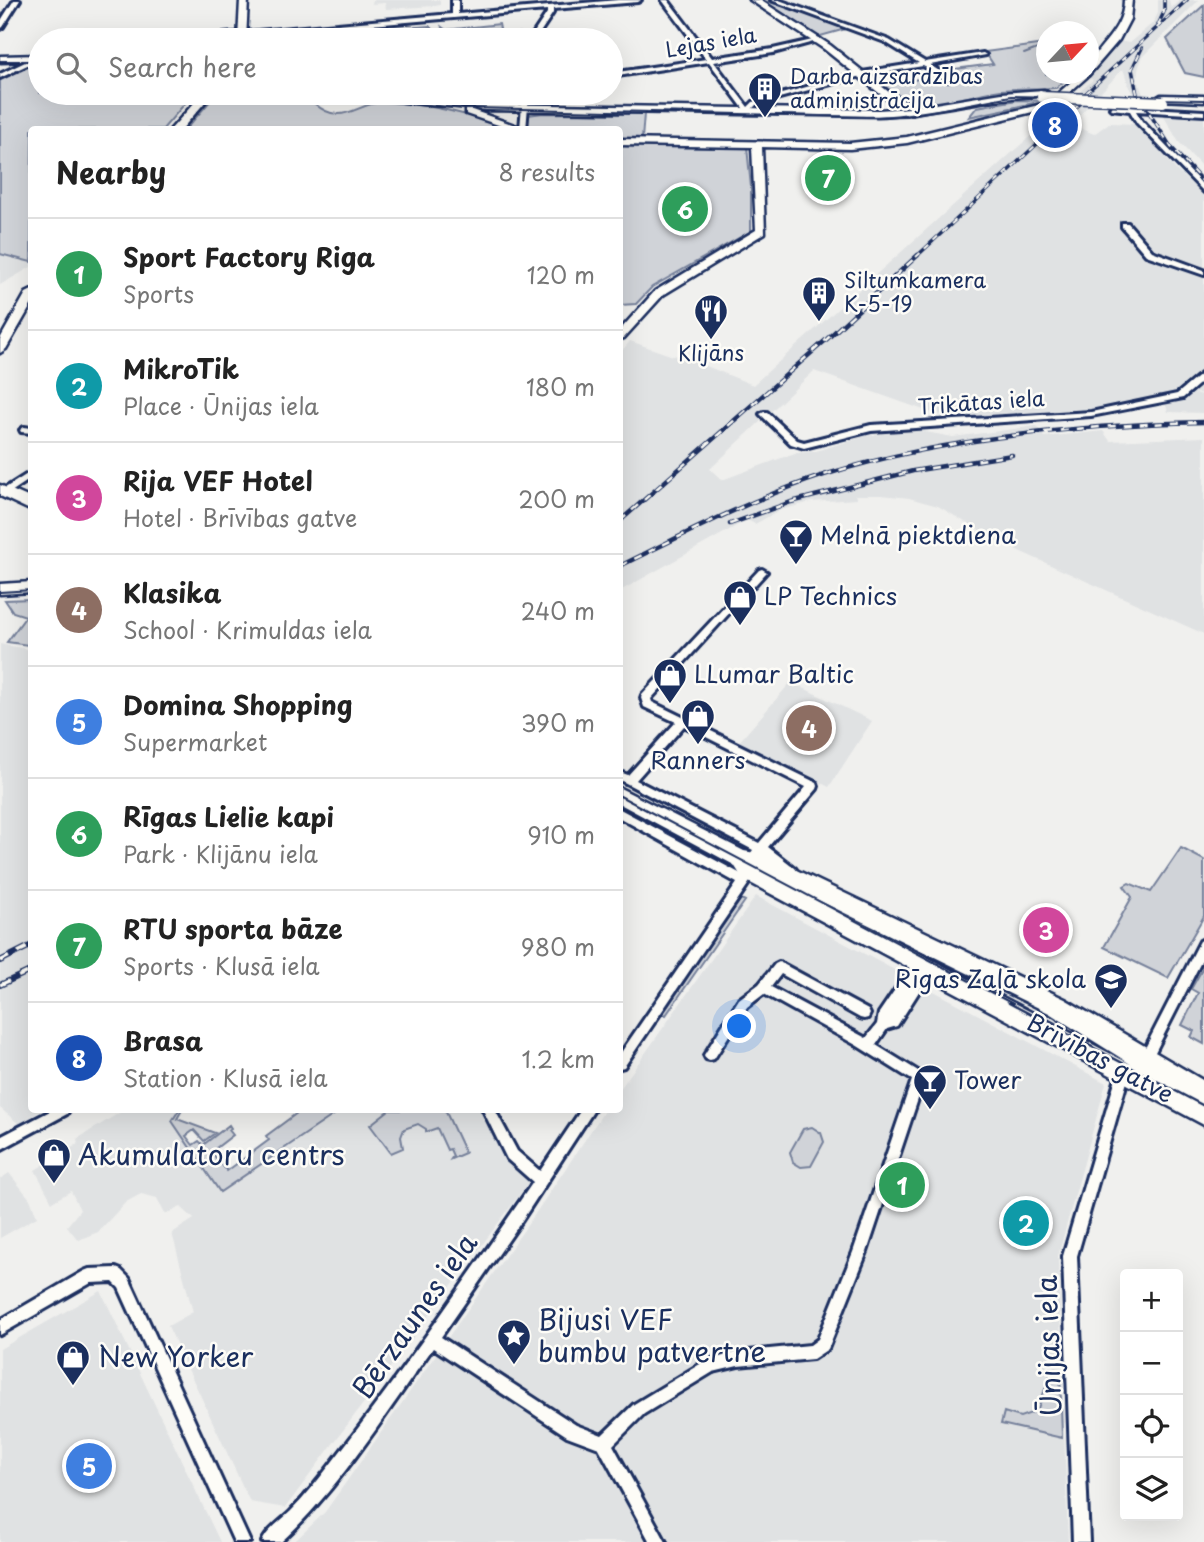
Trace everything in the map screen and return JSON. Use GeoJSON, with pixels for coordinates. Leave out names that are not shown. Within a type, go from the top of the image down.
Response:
{"type":"FeatureCollection","features":[{"type":"Feature","properties":{"kind":"highway"},"geometry":{"type":"LineString","coordinates":[[2,491],[28,504]]}},
{"type":"Feature","properties":{"kind":"highway","name":"Brīvības gatve"},"geometry":{"type":"LineString","coordinates":[[623,784],[750,864],[924,965],[1204,1114]]}},
{"type":"Feature","properties":{"kind":"highway","name":"Brīvības gatve"},"geometry":{"type":"LineString","coordinates":[[750,864],[827,894],[1057,1006],[1204,1093]]}},
{"type":"Feature","properties":{"kind":"street"},"geometry":{"type":"LineString","coordinates":[[0,27],[17,0]]}},
{"type":"Feature","properties":{"kind":"street"},"geometry":{"type":"LineString","coordinates":[[243,28],[244,0]]}},
{"type":"Feature","properties":{"kind":"street"},"geometry":{"type":"LineString","coordinates":[[454,0],[455,16]]}},
{"type":"Feature","properties":{"kind":"street"},"geometry":{"type":"LineString","coordinates":[[334,28],[550,8],[583,2],[638,0]]}},
{"type":"Feature","properties":{"kind":"street"},"geometry":{"type":"LineString","coordinates":[[665,0],[748,111]]}},
{"type":"Feature","properties":{"kind":"street"},"geometry":{"type":"LineString","coordinates":[[754,0],[815,40],[896,101],[935,107]]}},
{"type":"Feature","properties":{"kind":"street"},"geometry":{"type":"LineString","coordinates":[[774,0],[887,41],[948,79]]}},
{"type":"Feature","properties":{"kind":"street"},"geometry":{"type":"LineString","coordinates":[[1099,57],[1119,31],[1128,11],[1128,0]]}},
{"type":"Feature","properties":{"kind":"street"},"geometry":{"type":"LineString","coordinates":[[540,28],[550,13],[550,8]]}},
{"type":"Feature","properties":{"kind":"street","name":"Lejas iela"},"geometry":{"type":"LineString","coordinates":[[623,73],[773,51],[815,40]]}},
{"type":"Feature","properties":{"kind":"street"},"geometry":{"type":"LineString","coordinates":[[748,111],[755,103],[860,74],[983,55]]}},
{"type":"Feature","properties":{"kind":"street"},"geometry":{"type":"LineString","coordinates":[[0,59],[28,58]]}},
{"type":"Feature","properties":{"kind":"street"},"geometry":{"type":"LineString","coordinates":[[0,76],[28,63]]}},
{"type":"Feature","properties":{"kind":"street"},"geometry":{"type":"LineString","coordinates":[[623,142],[870,145],[945,131],[1054,103],[1074,84]]}},
{"type":"Feature","properties":{"kind":"street"},"geometry":{"type":"LineString","coordinates":[[455,105],[898,113],[999,94],[1204,101]]}},
{"type":"Feature","properties":{"kind":"street"},"geometry":{"type":"LineString","coordinates":[[945,131],[956,125],[963,111],[1003,98],[1043,95]]}},
{"type":"Feature","properties":{"kind":"street"},"geometry":{"type":"LineString","coordinates":[[953,104],[963,111],[967,121],[978,123]]}},
{"type":"Feature","properties":{"kind":"street"},"geometry":{"type":"LineString","coordinates":[[179,126],[197,105]]}},
{"type":"Feature","properties":{"kind":"street"},"geometry":{"type":"LineString","coordinates":[[455,105],[473,114],[513,126]]}},
{"type":"Feature","properties":{"kind":"street"},"geometry":{"type":"LineString","coordinates":[[523,126],[526,107]]}},
{"type":"Feature","properties":{"kind":"street"},"geometry":{"type":"LineString","coordinates":[[1113,108],[1204,113]]}},
{"type":"Feature","properties":{"kind":"street"},"geometry":{"type":"LineString","coordinates":[[1132,109],[1139,122],[1204,190]]}},
{"type":"Feature","properties":{"kind":"street"},"geometry":{"type":"LineString","coordinates":[[623,329],[659,293],[761,231],[757,144]]}},
{"type":"Feature","properties":{"kind":"street"},"geometry":{"type":"LineString","coordinates":[[1125,225],[1149,253],[1204,273]]}},
{"type":"Feature","properties":{"kind":"street"},"geometry":{"type":"LineString","coordinates":[[0,349],[28,300]]}},
{"type":"Feature","properties":{"kind":"street","name":"Trikātas iela"},"geometry":{"type":"LineString","coordinates":[[764,414],[794,442],[813,444],[872,428],[1121,410],[1180,396],[1204,376]]}},
{"type":"Feature","properties":{"kind":"street"},"geometry":{"type":"LineString","coordinates":[[2,491],[28,476]]}},
{"type":"Feature","properties":{"kind":"street"},"geometry":{"type":"LineString","coordinates":[[623,1058],[750,864],[813,786],[682,722],[648,704],[646,698],[762,572]]}},
{"type":"Feature","properties":{"kind":"street"},"geometry":{"type":"LineString","coordinates":[[0,589],[28,587]]}},
{"type":"Feature","properties":{"kind":"street"},"geometry":{"type":"LineString","coordinates":[[623,784],[682,722]]}},
{"type":"Feature","properties":{"kind":"street","name":"Brīvības gatve"},"geometry":{"type":"LineString","coordinates":[[623,814],[750,864]]}},
{"type":"Feature","properties":{"kind":"street"},"geometry":{"type":"LineString","coordinates":[[1145,1060],[1204,944]]}},
{"type":"Feature","properties":{"kind":"street"},"geometry":{"type":"LineString","coordinates":[[868,1046],[883,1025],[893,1023],[924,965]]}},
{"type":"Feature","properties":{"kind":"street"},"geometry":{"type":"LineString","coordinates":[[709,1055],[743,1003],[763,988],[779,967],[864,1014]]}},
{"type":"Feature","properties":{"kind":"street"},"geometry":{"type":"LineString","coordinates":[[604,1443],[639,1409],[710,1366],[738,1359],[813,1352],[828,1337],[860,1252],[919,1078],[868,1046],[763,988]]}},
{"type":"Feature","properties":{"kind":"street","name":"Ūnijas iela"},"geometry":{"type":"LineString","coordinates":[[1081,1542],[1070,1256],[1124,1071]]}},
{"type":"Feature","properties":{"kind":"street"},"geometry":{"type":"LineString","coordinates":[[0,1144],[57,1113]]}},
{"type":"Feature","properties":{"kind":"street"},"geometry":{"type":"LineString","coordinates":[[491,1113],[512,1155],[540,1180]]}},
{"type":"Feature","properties":{"kind":"street","name":"Bērzaunes iela"},"geometry":{"type":"LineString","coordinates":[[270,1542],[288,1526],[356,1441],[431,1339],[586,1113]]}},
{"type":"Feature","properties":{"kind":"street"},"geometry":{"type":"LineString","coordinates":[[0,1328],[89,1276],[116,1275],[124,1283],[243,1542]]}},
{"type":"Feature","properties":{"kind":"street"},"geometry":{"type":"LineString","coordinates":[[431,1339],[572,1431],[604,1443],[658,1542]]}},
{"type":"Feature","properties":{"kind":"shaded area"},"geometry":{"type":"Polygon","coordinates":[[[373,0],[440,0],[440,5],[386,9],[385,3],[372,4],[373,0]]]}},
{"type":"Feature","properties":{"kind":"shaded area"},"geometry":{"type":"Polygon","coordinates":[[[762,0],[815,15],[849,28],[817,37],[762,0]]]}},
{"type":"Feature","properties":{"kind":"shaded area"},"geometry":{"type":"Polygon","coordinates":[[[1158,0],[1169,0],[1171,8],[1180,0],[1199,0],[1143,56],[1137,79],[1148,107],[1141,106],[1123,69],[1071,124],[1094,134],[1109,123],[1137,124],[1176,170],[1204,195],[1204,393],[1178,394],[1087,413],[953,416],[935,414],[814,371],[710,469],[722,480],[795,453],[816,451],[865,436],[915,430],[953,437],[1037,426],[1044,437],[1103,431],[1110,441],[1204,437],[1204,634],[997,541],[938,506],[909,498],[881,495],[855,495],[857,499],[811,502],[780,510],[755,524],[747,520],[623,589],[623,349],[630,341],[673,356],[679,355],[753,385],[1089,84],[1099,84],[1099,64],[1119,41],[1129,43],[1153,23],[1158,13],[1158,0]]]}},
{"type":"Feature","properties":{"kind":"shaded area"},"geometry":{"type":"Polygon","coordinates":[[[1204,5],[1204,77],[1185,73],[1167,39],[1204,5]]]}},
{"type":"Feature","properties":{"kind":"shaded area"},"geometry":{"type":"Polygon","coordinates":[[[499,24],[500,28],[464,28],[499,24]]]}},
{"type":"Feature","properties":{"kind":"shaded area"},"geometry":{"type":"Polygon","coordinates":[[[1036,45],[1036,84],[1061,84],[1056,88],[1001,90],[940,104],[927,104],[913,102],[882,84],[927,78],[935,83],[950,78],[940,71],[993,64],[985,52],[1036,45]]]}},
{"type":"Feature","properties":{"kind":"shaded area"},"geometry":{"type":"Polygon","coordinates":[[[28,66],[28,105],[184,105],[166,126],[28,126],[28,261],[0,254],[0,79],[28,66]]]}},
{"type":"Feature","properties":{"kind":"shaded area"},"geometry":{"type":"Polygon","coordinates":[[[1017,100],[1045,101],[975,120],[973,119],[1034,103],[969,117],[977,107],[1017,100]]]}},
{"type":"Feature","properties":{"kind":"shaded area"},"geometry":{"type":"Polygon","coordinates":[[[207,105],[317,105],[334,114],[342,114],[367,105],[417,105],[465,115],[499,126],[188,126],[207,105]]]}},
{"type":"Feature","properties":{"kind":"shaded area"},"geometry":{"type":"Polygon","coordinates":[[[1162,113],[1204,116],[1204,169],[1178,141],[1162,113]]]}},
{"type":"Feature","properties":{"kind":"shaded area"},"geometry":{"type":"Polygon","coordinates":[[[644,114],[642,139],[623,138],[623,126],[528,126],[528,115],[644,114]]]}},
{"type":"Feature","properties":{"kind":"shaded area"},"geometry":{"type":"Polygon","coordinates":[[[623,145],[747,147],[751,231],[652,287],[636,304],[623,305],[623,145]]]}},
{"type":"Feature","properties":{"kind":"shaded area"},"geometry":{"type":"Polygon","coordinates":[[[0,254],[28,261],[28,269],[0,285],[0,254]]]}},
{"type":"Feature","properties":{"kind":"shaded area"},"geometry":{"type":"Polygon","coordinates":[[[1192,393],[1204,395],[1204,413],[1168,412],[1165,402],[1188,398],[1192,393]]]}},
{"type":"Feature","properties":{"kind":"shaded area"},"geometry":{"type":"Polygon","coordinates":[[[28,599],[28,645],[7,642],[26,616],[13,612],[5,600],[28,599]]]}},
{"type":"Feature","properties":{"kind":"shaded area"},"geometry":{"type":"Polygon","coordinates":[[[0,644],[28,649],[28,1113],[36,1113],[19,1124],[0,1108],[0,644]]]}},
{"type":"Feature","properties":{"kind":"shaded area"},"geometry":{"type":"Polygon","coordinates":[[[791,682],[872,721],[829,787],[739,742],[791,682]]]}},
{"type":"Feature","properties":{"kind":"shaded area"},"geometry":{"type":"Polygon","coordinates":[[[1181,848],[1204,860],[1204,916],[1168,978],[1104,947],[1132,897],[1124,886],[1129,883],[1151,892],[1181,848]]]}},
{"type":"Feature","properties":{"kind":"shaded area"},"geometry":{"type":"Polygon","coordinates":[[[756,896],[1106,1083],[1058,1256],[1068,1542],[294,1542],[325,1512],[603,1113],[623,1113],[623,1085],[756,896]]]}},
{"type":"Feature","properties":{"kind":"shaded area"},"geometry":{"type":"Polygon","coordinates":[[[741,899],[745,901],[666,1015],[661,1013],[741,899]]]}},
{"type":"Feature","properties":{"kind":"shaded area"},"geometry":{"type":"Polygon","coordinates":[[[1204,966],[1204,1044],[1191,1037],[1194,1031],[1182,1025],[1198,993],[1191,989],[1204,966]]]}},
{"type":"Feature","properties":{"kind":"shaded area"},"geometry":{"type":"Polygon","coordinates":[[[119,1113],[177,1113],[172,1122],[220,1192],[338,1113],[499,1113],[523,1158],[538,1170],[285,1508],[250,1502],[168,1326],[193,1312],[172,1233],[194,1219],[181,1207],[165,1214],[157,1198],[141,1194],[126,1202],[98,1232],[78,1240],[67,1226],[80,1210],[71,1191],[52,1202],[35,1170],[78,1144],[77,1139],[119,1113]]]}},
{"type":"Feature","properties":{"kind":"shaded area"},"geometry":{"type":"Polygon","coordinates":[[[177,1113],[180,1113],[177,1119],[215,1133],[204,1141],[194,1130],[186,1136],[193,1145],[199,1141],[203,1145],[229,1125],[233,1135],[211,1152],[227,1171],[269,1140],[266,1136],[297,1113],[337,1113],[220,1192],[172,1121],[177,1113]]]}},
{"type":"Feature","properties":{"kind":"shaded area"},"geometry":{"type":"Polygon","coordinates":[[[385,1113],[446,1113],[465,1153],[451,1159],[453,1156],[450,1149],[447,1150],[437,1128],[426,1132],[426,1129],[418,1124],[404,1129],[401,1137],[403,1148],[391,1153],[370,1125],[385,1113]]]}},
{"type":"Feature","properties":{"kind":"shaded area"},"geometry":{"type":"Polygon","coordinates":[[[812,1127],[821,1133],[824,1142],[811,1166],[801,1167],[793,1162],[790,1152],[803,1129],[812,1127]]]}},
{"type":"Feature","properties":{"kind":"shaded area"},"geometry":{"type":"Polygon","coordinates":[[[9,1173],[30,1199],[37,1217],[0,1238],[0,1179],[9,1173]]]}},
{"type":"Feature","properties":{"kind":"shaded area"},"geometry":{"type":"Polygon","coordinates":[[[101,1291],[220,1542],[0,1542],[0,1349],[101,1291]]]}},
{"type":"Feature","properties":{"kind":"shaded area"},"geometry":{"type":"Polygon","coordinates":[[[1054,1369],[1060,1371],[1062,1438],[1001,1424],[1004,1412],[1020,1417],[1037,1411],[1054,1369]]]}},
{"type":"Feature","properties":{"kind":"waterway"},"geometry":{"type":"LineString","coordinates":[[1024,54],[1036,50]]}},
{"type":"Feature","properties":{"kind":"tram line"},"geometry":{"type":"LineString","coordinates":[[0,61],[28,61]]}},
{"type":"Feature","properties":{"kind":"tram line"},"geometry":{"type":"LineString","coordinates":[[417,105],[866,117],[907,116],[1011,96],[1204,100]]}},
{"type":"Feature","properties":{"kind":"tram line"},"geometry":{"type":"LineString","coordinates":[[0,592],[28,590]]}},
{"type":"Feature","properties":{"kind":"tram line"},"geometry":{"type":"LineString","coordinates":[[623,798],[1013,1004]]}},
{"type":"Feature","properties":{"kind":"tram line"},"geometry":{"type":"LineString","coordinates":[[1009,1003],[1204,1106]]}},
{"type":"Feature","properties":{"kind":"railway"},"geometry":{"type":"LineString","coordinates":[[1158,25],[1164,12],[1164,0]]}},
{"type":"Feature","properties":{"kind":"railway"},"geometry":{"type":"LineString","coordinates":[[1086,93],[1187,0]]}},
{"type":"Feature","properties":{"kind":"railway"},"geometry":{"type":"LineString","coordinates":[[1137,94],[1132,69],[1142,48]]}},
{"type":"Feature","properties":{"kind":"railway"},"geometry":{"type":"LineString","coordinates":[[916,257],[1082,102]]}},
{"type":"Feature","properties":{"kind":"railway"},"geometry":{"type":"LineString","coordinates":[[1143,103],[1171,147],[1204,183]]}},
{"type":"Feature","properties":{"kind":"railway"},"geometry":{"type":"LineString","coordinates":[[623,518],[918,255]]}},
{"type":"Feature","properties":{"kind":"railway"},"geometry":{"type":"LineString","coordinates":[[623,565],[772,494],[869,462],[963,443],[1061,430],[1204,422]]}},
{"type":"Feature","properties":{"kind":"railway"},"geometry":{"type":"LineString","coordinates":[[730,524],[791,502],[913,471],[1012,455]]}},
{"type":"Feature","properties":{"kind":"railway"},"geometry":{"type":"LineString","coordinates":[[0,961],[28,947]]}},
{"type":"Feature","properties":{"kind":"railway"},"geometry":{"type":"LineString","coordinates":[[0,985],[28,972]]}},
{"type":"Feature","properties":{"kind":"place","name":"Darba aizsardzības administrācija"},"geometry":{"type":"Point","coordinates":[765,119]}},
{"type":"Feature","properties":{"kind":"place","name":"Brasa"},"geometry":{"type":"Point","coordinates":[1055,125]}},
{"type":"Feature","properties":{"kind":"place","name":"RTU sporta bāze"},"geometry":{"type":"Point","coordinates":[828,178]}},
{"type":"Feature","properties":{"kind":"place","name":"Rīgas Lielie kapi"},"geometry":{"type":"Point","coordinates":[685,209]}},
{"type":"Feature","properties":{"kind":"place","name":"Siltumkamera K-5-19"},"geometry":{"type":"Point","coordinates":[819,323]}},
{"type":"Feature","properties":{"kind":"place","name":"Klijāns"},"geometry":{"type":"Point","coordinates":[711,341]}},
{"type":"Feature","properties":{"kind":"place","name":"Melnā piektdiena"},"geometry":{"type":"Point","coordinates":[796,566]}},
{"type":"Feature","properties":{"kind":"place","name":"LP Technics"},"geometry":{"type":"Point","coordinates":[740,627]}},
{"type":"Feature","properties":{"kind":"place","name":"LLumar Baltic"},"geometry":{"type":"Point","coordinates":[670,705]}},
{"type":"Feature","properties":{"kind":"place","name":"Klasika"},"geometry":{"type":"Point","coordinates":[809,728]}},
{"type":"Feature","properties":{"kind":"place","name":"Ranners"},"geometry":{"type":"Point","coordinates":[698,746]}},
{"type":"Feature","properties":{"kind":"place","name":"Rija VEF Hotel"},"geometry":{"type":"Point","coordinates":[1046,930]}},
{"type":"Feature","properties":{"kind":"place","name":"Rīgas Zaļā skola"},"geometry":{"type":"Point","coordinates":[1111,1010]}},
{"type":"Feature","properties":{"kind":"place","name":"Tower"},"geometry":{"type":"Point","coordinates":[930,1111]}},
{"type":"Feature","properties":{"kind":"place","name":"Akumulatoru centrs"},"geometry":{"type":"Point","coordinates":[54,1185]}},
{"type":"Feature","properties":{"kind":"place","name":"Sport Factory Riga"},"geometry":{"type":"Point","coordinates":[902,1185]}},
{"type":"Feature","properties":{"kind":"place","name":"MikroTik"},"geometry":{"type":"Point","coordinates":[1026,1223]}},
{"type":"Feature","properties":{"kind":"place","name":"Bijusi VEF bumbu patvertne"},"geometry":{"type":"Point","coordinates":[514,1366]}},
{"type":"Feature","properties":{"kind":"place","name":"New Yorker"},"geometry":{"type":"Point","coordinates":[73,1387]}},
{"type":"Feature","properties":{"kind":"place","name":"Domina Shopping"},"geometry":{"type":"Point","coordinates":[89,1466]}}]}
